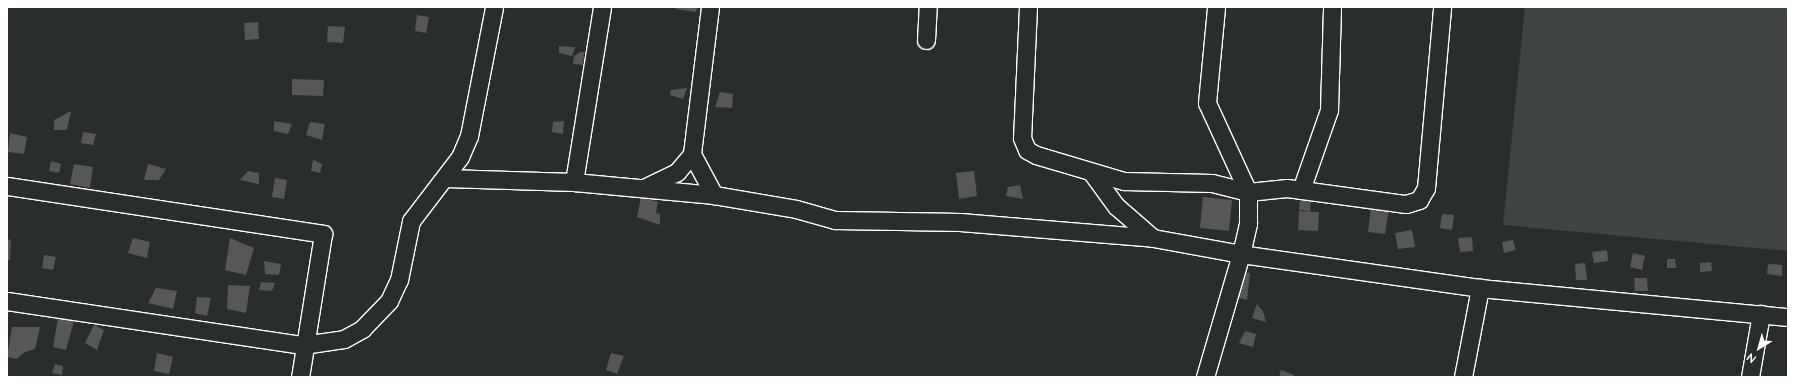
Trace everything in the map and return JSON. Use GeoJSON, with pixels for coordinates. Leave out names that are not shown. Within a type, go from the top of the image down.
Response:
{"type":"FeatureCollection","features":[{"type":"Feature","properties":{"kind":"street"},"geometry":{"type":"LineString","coordinates":[[7,301],[302,345],[344,339],[362,329],[384,308],[399,280],[411,221],[460,157],[474,122],[494,7]]}},
{"type":"Feature","properties":{"kind":"street"},"geometry":{"type":"LineString","coordinates":[[574,182],[602,7]]}},
{"type":"Feature","properties":{"kind":"street"},"geometry":{"type":"LineString","coordinates":[[710,7],[692,154],[714,195]]}},
{"type":"Feature","properties":{"kind":"street"},"geometry":{"type":"LineString","coordinates":[[926,40],[928,7]]}},
{"type":"Feature","properties":{"kind":"street"},"geometry":{"type":"LineString","coordinates":[[1028,7],[1021,127],[1023,145],[1036,155],[1092,173],[1124,181],[1212,184],[1248,192],[1271,188],[1301,190],[1406,204],[1420,200],[1424,195],[1442,7]]}},
{"type":"Feature","properties":{"kind":"street"},"geometry":{"type":"LineString","coordinates":[[1205,377],[1241,254],[1248,223],[1248,192],[1207,103],[1216,7]]}},
{"type":"Feature","properties":{"kind":"street"},"geometry":{"type":"LineString","coordinates":[[1301,190],[1329,110],[1332,7]]}},
{"type":"Feature","properties":{"kind":"street"},"geometry":{"type":"LineString","coordinates":[[642,189],[669,178],[692,154]]}},
{"type":"Feature","properties":{"kind":"street"},"geometry":{"type":"LineString","coordinates":[[1092,173],[1116,206],[1153,238]]}},
{"type":"Feature","properties":{"kind":"street"},"geometry":{"type":"LineString","coordinates":[[445,178],[574,182],[714,195],[850,222],[960,222],[1153,238],[1241,254],[1480,288],[1788,317]]}},
{"type":"Feature","properties":{"kind":"street"},"geometry":{"type":"LineString","coordinates":[[7,186],[323,234],[302,345],[300,377]]}},
{"type":"Feature","properties":{"kind":"street"},"geometry":{"type":"LineString","coordinates":[[1463,377],[1480,288]]}},
{"type":"Feature","properties":{"kind":"street"},"geometry":{"type":"LineString","coordinates":[[1750,377],[1762,314]]}},
{"type":"Feature","properties":{"kind":"shaded area"},"geometry":{"type":"Polygon","coordinates":[[[1525,7],[1788,7],[1788,251],[1503,225],[1525,7]]]}},
{"type":"Feature","properties":{"kind":"building"},"geometry":{"type":"Polygon","coordinates":[[[677,7],[697,7],[696,12],[676,9],[677,7]]]}},
{"type":"Feature","properties":{"kind":"building"},"geometry":{"type":"Polygon","coordinates":[[[417,15],[429,17],[426,33],[415,31],[417,15]]]}},
{"type":"Feature","properties":{"kind":"building"},"geometry":{"type":"Polygon","coordinates":[[[258,22],[259,39],[245,40],[244,23],[258,22]]]}},
{"type":"Feature","properties":{"kind":"building"},"geometry":{"type":"Polygon","coordinates":[[[328,26],[345,27],[343,43],[327,42],[328,26]]]}},
{"type":"Feature","properties":{"kind":"building"},"geometry":{"type":"Polygon","coordinates":[[[559,46],[575,47],[572,56],[559,53],[559,46]]]}},
{"type":"Feature","properties":{"kind":"building"},"geometry":{"type":"Polygon","coordinates":[[[580,52],[584,52],[583,65],[573,64],[574,56],[580,52]]]}},
{"type":"Feature","properties":{"kind":"building"},"geometry":{"type":"Polygon","coordinates":[[[292,79],[324,80],[323,96],[292,95],[292,79]]]}},
{"type":"Feature","properties":{"kind":"building"},"geometry":{"type":"Polygon","coordinates":[[[687,88],[683,99],[670,95],[671,90],[687,88]]]}},
{"type":"Feature","properties":{"kind":"building"},"geometry":{"type":"Polygon","coordinates":[[[720,92],[733,94],[732,108],[715,107],[720,92]]]}},
{"type":"Feature","properties":{"kind":"building"},"geometry":{"type":"Polygon","coordinates":[[[71,111],[67,130],[54,130],[54,120],[71,111]]]}},
{"type":"Feature","properties":{"kind":"building"},"geometry":{"type":"Polygon","coordinates":[[[274,121],[292,124],[288,134],[274,131],[274,121]]]}},
{"type":"Feature","properties":{"kind":"building"},"geometry":{"type":"Polygon","coordinates":[[[564,121],[563,134],[552,132],[553,122],[564,121]]]}},
{"type":"Feature","properties":{"kind":"building"},"geometry":{"type":"Polygon","coordinates":[[[310,122],[325,124],[322,140],[306,135],[310,122]]]}},
{"type":"Feature","properties":{"kind":"building"},"geometry":{"type":"Polygon","coordinates":[[[83,132],[96,134],[93,145],[81,143],[83,132]]]}},
{"type":"Feature","properties":{"kind":"building"},"geometry":{"type":"Polygon","coordinates":[[[10,133],[27,137],[24,154],[8,152],[10,133]]]}},
{"type":"Feature","properties":{"kind":"building"},"geometry":{"type":"Polygon","coordinates":[[[313,160],[322,164],[320,173],[311,171],[313,160]]]}},
{"type":"Feature","properties":{"kind":"building"},"geometry":{"type":"Polygon","coordinates":[[[51,161],[61,164],[59,173],[49,171],[51,161]]]}},
{"type":"Feature","properties":{"kind":"building"},"geometry":{"type":"Polygon","coordinates":[[[74,164],[93,167],[90,188],[70,184],[74,164]]]}},
{"type":"Feature","properties":{"kind":"building"},"geometry":{"type":"Polygon","coordinates":[[[148,164],[166,169],[159,180],[144,180],[148,164]]]}},
{"type":"Feature","properties":{"kind":"building"},"geometry":{"type":"Polygon","coordinates":[[[248,171],[259,173],[259,184],[240,180],[248,171]]]}},
{"type":"Feature","properties":{"kind":"building"},"geometry":{"type":"Polygon","coordinates":[[[974,171],[977,196],[959,199],[956,173],[974,171]]]}},
{"type":"Feature","properties":{"kind":"building"},"geometry":{"type":"Polygon","coordinates":[[[275,178],[287,180],[284,199],[272,197],[275,178]]]}},
{"type":"Feature","properties":{"kind":"building"},"geometry":{"type":"Polygon","coordinates":[[[1020,185],[1023,199],[1006,196],[1008,187],[1020,185]]]}},
{"type":"Feature","properties":{"kind":"building"},"geometry":{"type":"Polygon","coordinates":[[[641,197],[658,202],[656,213],[660,214],[660,225],[637,217],[641,197]]]}},
{"type":"Feature","properties":{"kind":"building"},"geometry":{"type":"Polygon","coordinates":[[[1203,197],[1232,200],[1229,231],[1200,228],[1203,197]]]}},
{"type":"Feature","properties":{"kind":"building"},"geometry":{"type":"Polygon","coordinates":[[[1300,198],[1311,199],[1310,211],[1299,210],[1300,198]]]}},
{"type":"Feature","properties":{"kind":"building"},"geometry":{"type":"Polygon","coordinates":[[[1371,207],[1389,209],[1385,234],[1368,232],[1371,207]]]}},
{"type":"Feature","properties":{"kind":"building"},"geometry":{"type":"Polygon","coordinates":[[[1299,211],[1319,212],[1318,231],[1298,230],[1299,211]]]}},
{"type":"Feature","properties":{"kind":"building"},"geometry":{"type":"Polygon","coordinates":[[[1442,214],[1454,215],[1452,230],[1440,228],[1442,214]]]}},
{"type":"Feature","properties":{"kind":"building"},"geometry":{"type":"Polygon","coordinates":[[[1412,230],[1415,247],[1398,249],[1395,233],[1412,230]]]}},
{"type":"Feature","properties":{"kind":"building"},"geometry":{"type":"Polygon","coordinates":[[[1472,237],[1473,251],[1460,252],[1458,238],[1472,237]]]}},
{"type":"Feature","properties":{"kind":"building"},"geometry":{"type":"Polygon","coordinates":[[[133,238],[150,242],[147,258],[128,253],[133,238]]]}},
{"type":"Feature","properties":{"kind":"building"},"geometry":{"type":"Polygon","coordinates":[[[230,238],[254,248],[246,275],[225,270],[230,238]]]}},
{"type":"Feature","properties":{"kind":"building"},"geometry":{"type":"Polygon","coordinates":[[[7,239],[11,240],[10,260],[7,260],[7,239]]]}},
{"type":"Feature","properties":{"kind":"building"},"geometry":{"type":"Polygon","coordinates":[[[1513,240],[1516,250],[1504,253],[1502,242],[1513,240]]]}},
{"type":"Feature","properties":{"kind":"building"},"geometry":{"type":"Polygon","coordinates":[[[1607,250],[1608,261],[1594,263],[1592,252],[1607,250]]]}},
{"type":"Feature","properties":{"kind":"building"},"geometry":{"type":"Polygon","coordinates":[[[1633,253],[1645,256],[1642,270],[1630,267],[1633,253]]]}},
{"type":"Feature","properties":{"kind":"building"},"geometry":{"type":"Polygon","coordinates":[[[44,255],[56,257],[53,270],[42,268],[44,255]]]}},
{"type":"Feature","properties":{"kind":"building"},"geometry":{"type":"Polygon","coordinates":[[[1667,259],[1675,259],[1676,268],[1667,268],[1667,259]]]}},
{"type":"Feature","properties":{"kind":"building"},"geometry":{"type":"Polygon","coordinates":[[[264,261],[281,264],[279,275],[265,274],[264,261]]]}},
{"type":"Feature","properties":{"kind":"building"},"geometry":{"type":"Polygon","coordinates":[[[1711,262],[1712,271],[1700,272],[1700,263],[1711,262]]]}},
{"type":"Feature","properties":{"kind":"building"},"geometry":{"type":"Polygon","coordinates":[[[1585,263],[1587,280],[1576,280],[1575,264],[1585,263]]]}},
{"type":"Feature","properties":{"kind":"building"},"geometry":{"type":"Polygon","coordinates":[[[1768,264],[1782,265],[1782,276],[1767,274],[1768,264]]]}},
{"type":"Feature","properties":{"kind":"building"},"geometry":{"type":"Polygon","coordinates":[[[1243,272],[1250,273],[1247,300],[1235,297],[1243,272]]]}},
{"type":"Feature","properties":{"kind":"building"},"geometry":{"type":"Polygon","coordinates":[[[1634,278],[1647,278],[1648,291],[1635,291],[1634,278]]]}},
{"type":"Feature","properties":{"kind":"building"},"geometry":{"type":"Polygon","coordinates":[[[261,282],[275,283],[272,291],[259,290],[261,282]]]}},
{"type":"Feature","properties":{"kind":"building"},"geometry":{"type":"Polygon","coordinates":[[[228,285],[250,286],[246,313],[227,309],[228,285]]]}},
{"type":"Feature","properties":{"kind":"building"},"geometry":{"type":"Polygon","coordinates":[[[156,288],[177,291],[173,309],[148,303],[156,288]]]}},
{"type":"Feature","properties":{"kind":"building"},"geometry":{"type":"Polygon","coordinates":[[[197,297],[211,298],[207,316],[195,313],[197,297]]]}},
{"type":"Feature","properties":{"kind":"building"},"geometry":{"type":"Polygon","coordinates":[[[1257,304],[1263,311],[1266,322],[1252,318],[1257,304]]]}},
{"type":"Feature","properties":{"kind":"building"},"geometry":{"type":"Polygon","coordinates":[[[58,318],[74,321],[66,350],[53,347],[58,318]]]}},
{"type":"Feature","properties":{"kind":"building"},"geometry":{"type":"Polygon","coordinates":[[[94,325],[104,330],[97,350],[85,343],[94,325]]]}},
{"type":"Feature","properties":{"kind":"building"},"geometry":{"type":"Polygon","coordinates":[[[12,327],[40,327],[35,349],[25,352],[17,359],[7,357],[12,327]]]}},
{"type":"Feature","properties":{"kind":"building"},"geometry":{"type":"Polygon","coordinates":[[[1245,331],[1256,334],[1253,347],[1239,343],[1245,331]]]}},
{"type":"Feature","properties":{"kind":"building"},"geometry":{"type":"Polygon","coordinates":[[[157,353],[173,357],[169,374],[154,371],[157,353]]]}},
{"type":"Feature","properties":{"kind":"building"},"geometry":{"type":"Polygon","coordinates":[[[611,353],[624,356],[617,374],[606,370],[611,353]]]}},
{"type":"Feature","properties":{"kind":"building"},"geometry":{"type":"Polygon","coordinates":[[[55,364],[63,366],[62,375],[52,373],[55,364]]]}},
{"type":"Feature","properties":{"kind":"building"},"geometry":{"type":"Polygon","coordinates":[[[1281,370],[1294,375],[1293,377],[1279,377],[1281,370]]]}}]}
